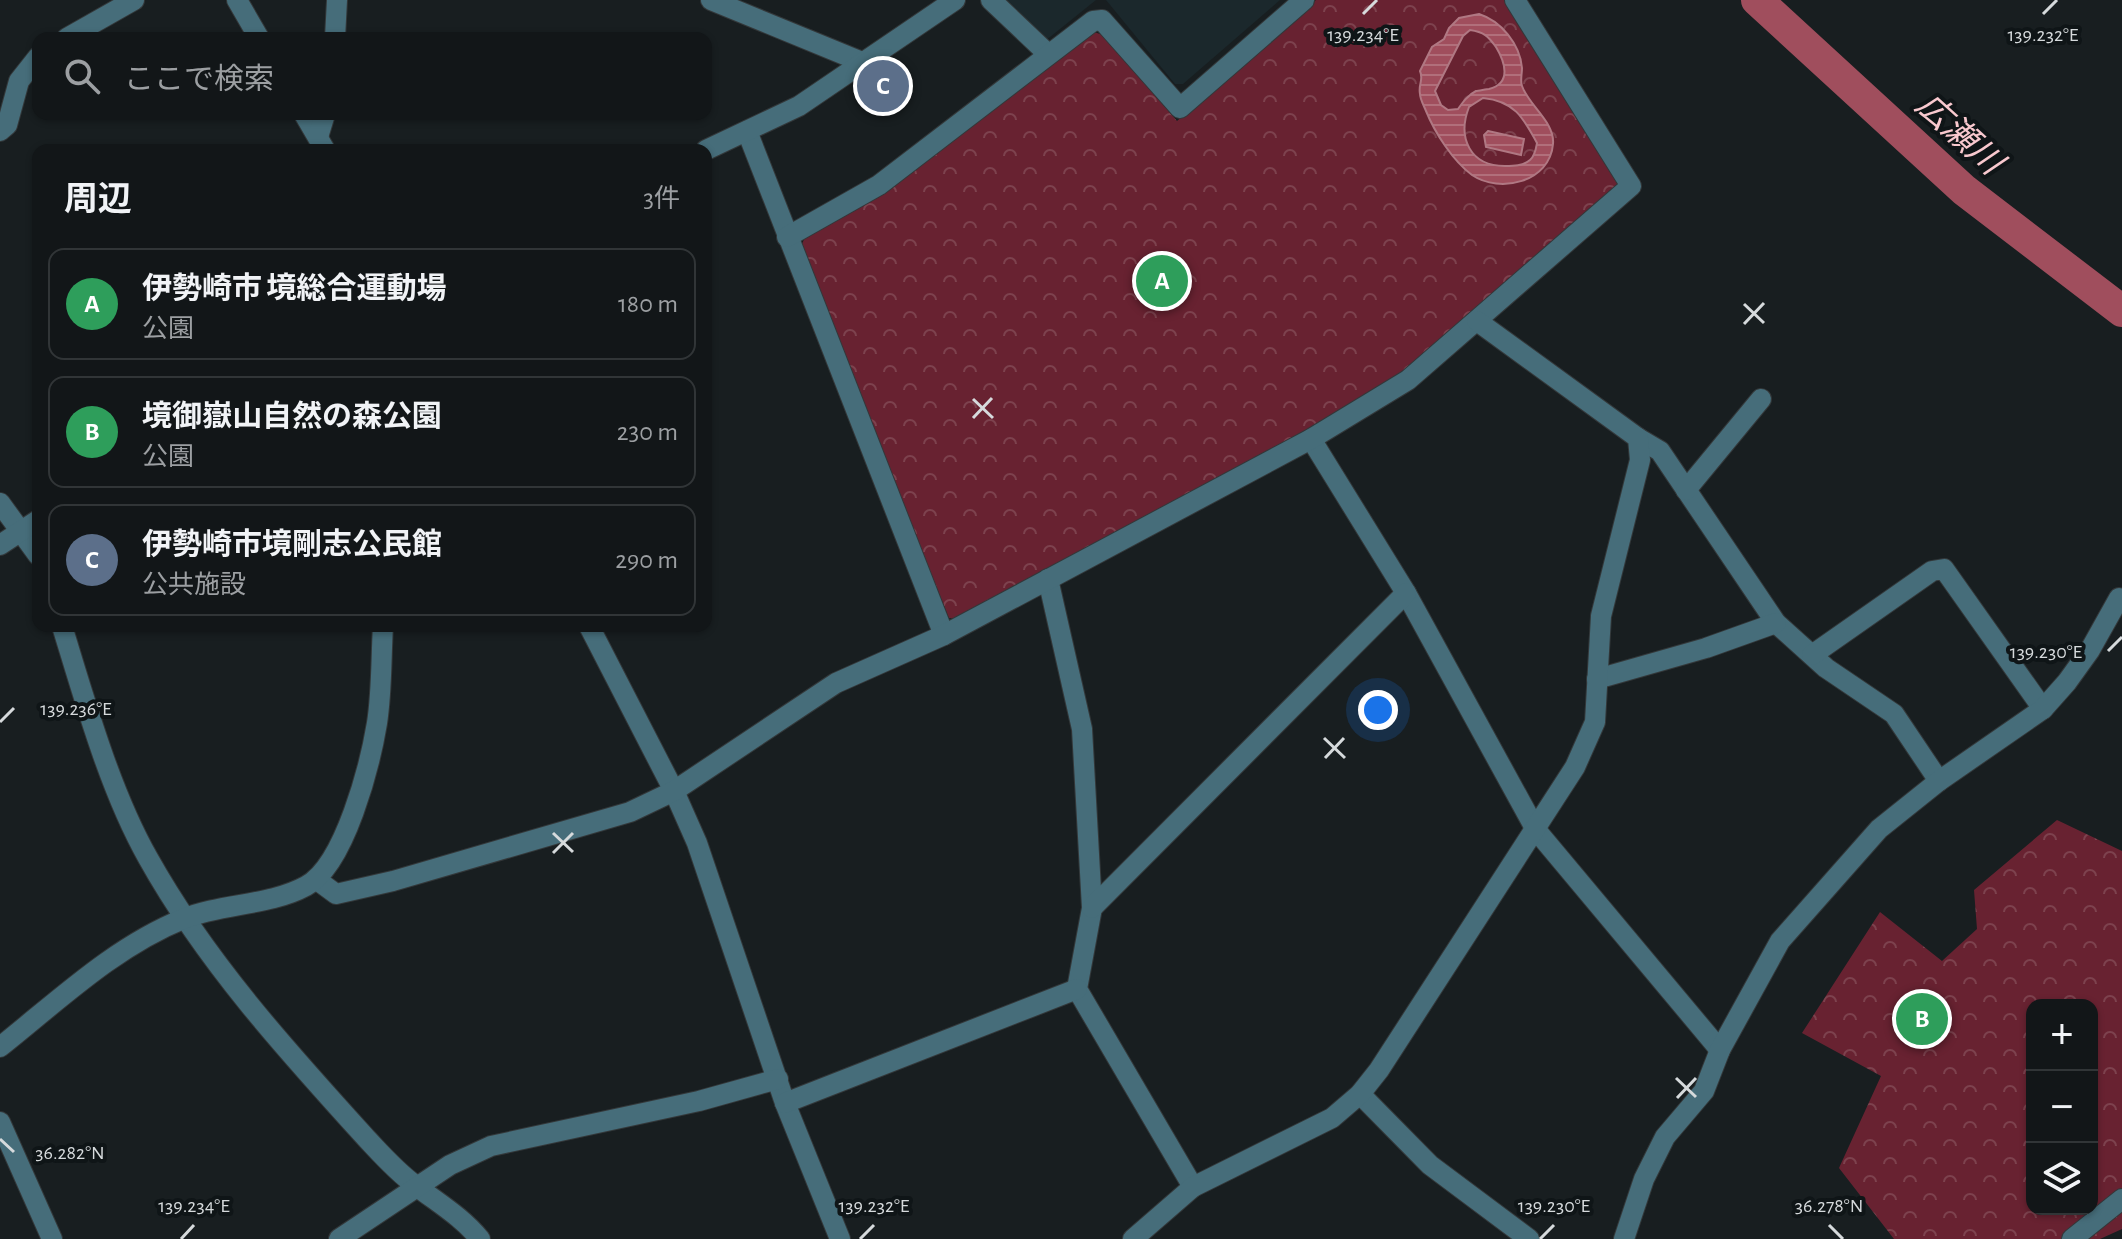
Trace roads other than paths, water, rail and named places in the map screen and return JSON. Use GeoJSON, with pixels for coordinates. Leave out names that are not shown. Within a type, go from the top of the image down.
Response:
{"type":"FeatureCollection","features":[{"type":"Feature","properties":{"kind":"street"},"geometry":{"type":"LineString","coordinates":[[78,32],[134,0]]}},
{"type":"Feature","properties":{"kind":"street"},"geometry":{"type":"LineString","coordinates":[[237,0],[256,32]]}},
{"type":"Feature","properties":{"kind":"street"},"geometry":{"type":"LineString","coordinates":[[335,32],[337,0]]}},
{"type":"Feature","properties":{"kind":"street"},"geometry":{"type":"LineString","coordinates":[[711,0],[862,62]]}},
{"type":"Feature","properties":{"kind":"street"},"geometry":{"type":"LineString","coordinates":[[712,147],[799,106],[955,0]]}},
{"type":"Feature","properties":{"kind":"street"},"geometry":{"type":"LineString","coordinates":[[991,0],[1048,54]]}},
{"type":"Feature","properties":{"kind":"street"},"geometry":{"type":"LineString","coordinates":[[787,237],[879,185],[1093,21],[1102,20],[1180,108],[1304,0]]}},
{"type":"Feature","properties":{"kind":"street"},"geometry":{"type":"LineString","coordinates":[[317,880],[336,894],[393,881],[630,812],[674,791],[836,683],[944,635],[1311,439],[1408,380],[1631,186],[1515,0]]}},
{"type":"Feature","properties":{"kind":"street"},"geometry":{"type":"LineString","coordinates":[[0,131],[7,125],[19,81],[32,65]]}},
{"type":"Feature","properties":{"kind":"street"},"geometry":{"type":"LineString","coordinates":[[307,120],[321,144]]}},
{"type":"Feature","properties":{"kind":"street"},"geometry":{"type":"LineString","coordinates":[[321,144],[324,120]]}},
{"type":"Feature","properties":{"kind":"street"},"geometry":{"type":"LineString","coordinates":[[747,131],[944,635]]}},
{"type":"Feature","properties":{"kind":"street"},"geometry":{"type":"LineString","coordinates":[[1477,321],[1660,451],[1776,623],[1826,668],[1894,714],[1939,781]]}},
{"type":"Feature","properties":{"kind":"street"},"geometry":{"type":"LineString","coordinates":[[1686,490],[1761,399]]}},
{"type":"Feature","properties":{"kind":"street"},"geometry":{"type":"LineString","coordinates":[[1133,1239],[1193,1187],[1332,1118],[1360,1094],[1379,1070],[1536,830],[1575,767],[1595,722],[1601,616],[1640,460],[1638,438]]}},
{"type":"Feature","properties":{"kind":"street"},"geometry":{"type":"LineString","coordinates":[[1311,439],[1406,593],[1536,830],[1720,1050]]}},
{"type":"Feature","properties":{"kind":"street"},"geometry":{"type":"LineString","coordinates":[[0,503],[29,525],[0,545]]}},
{"type":"Feature","properties":{"kind":"street"},"geometry":{"type":"LineString","coordinates":[[1812,655],[1932,571],[1944,569],[2043,709]]}},
{"type":"Feature","properties":{"kind":"street"},"geometry":{"type":"LineString","coordinates":[[1048,579],[1082,729],[1092,908],[1077,989],[1193,1187]]}},
{"type":"Feature","properties":{"kind":"street"},"geometry":{"type":"LineString","coordinates":[[1092,908],[1406,593]]}},
{"type":"Feature","properties":{"kind":"street"},"geometry":{"type":"LineString","coordinates":[[1624,1239],[1644,1179],[1665,1137],[1704,1091],[1720,1050],[1780,941],[1879,829],[1939,781],[2043,709],[2090,650],[2119,598]]}},
{"type":"Feature","properties":{"kind":"street"},"geometry":{"type":"LineString","coordinates":[[1597,679],[1706,648],[1776,623]]}},
{"type":"Feature","properties":{"kind":"street"},"geometry":{"type":"LineString","coordinates":[[64,632],[90,718],[123,803],[146,856],[185,918],[279,1039],[369,1141],[417,1187],[464,1220],[480,1239]]}},
{"type":"Feature","properties":{"kind":"street"},"geometry":{"type":"LineString","coordinates":[[0,1047],[118,954],[185,918],[281,895],[317,880],[335,857],[370,753],[377,721],[383,632]]}},
{"type":"Feature","properties":{"kind":"street"},"geometry":{"type":"LineString","coordinates":[[592,632],[674,791],[697,843],[785,1103],[840,1239]]}},
{"type":"Feature","properties":{"kind":"street"},"geometry":{"type":"LineString","coordinates":[[785,1103],[1077,989]]}},
{"type":"Feature","properties":{"kind":"street"},"geometry":{"type":"LineString","coordinates":[[339,1239],[450,1165],[491,1146],[699,1101],[778,1079]]}},
{"type":"Feature","properties":{"kind":"street"},"geometry":{"type":"LineString","coordinates":[[1360,1094],[1430,1165],[1529,1239]]}},
{"type":"Feature","properties":{"kind":"street"},"geometry":{"type":"LineString","coordinates":[[0,1122],[52,1239]]}},
{"type":"Feature","properties":{"kind":"street"},"geometry":{"type":"LineString","coordinates":[[2072,1239],[2122,1199]]}},
{"type":"Feature","properties":{"kind":"waterway","name":"広瀬川"},"geometry":{"type":"LineString","coordinates":[[1757,0],[1964,190],[2122,311]]}},
{"type":"Feature","properties":{"kind":"place","name":"伊勢崎市境剛志公民館"},"geometry":{"type":"Point","coordinates":[883,86]}},
{"type":"Feature","properties":{"kind":"place","name":"伊勢崎市 境総合運動場"},"geometry":{"type":"Point","coordinates":[1162,281]}},
{"type":"Feature","properties":{"kind":"place","name":"境御嶽山自然の森公園"},"geometry":{"type":"Point","coordinates":[1922,1019]}}]}
